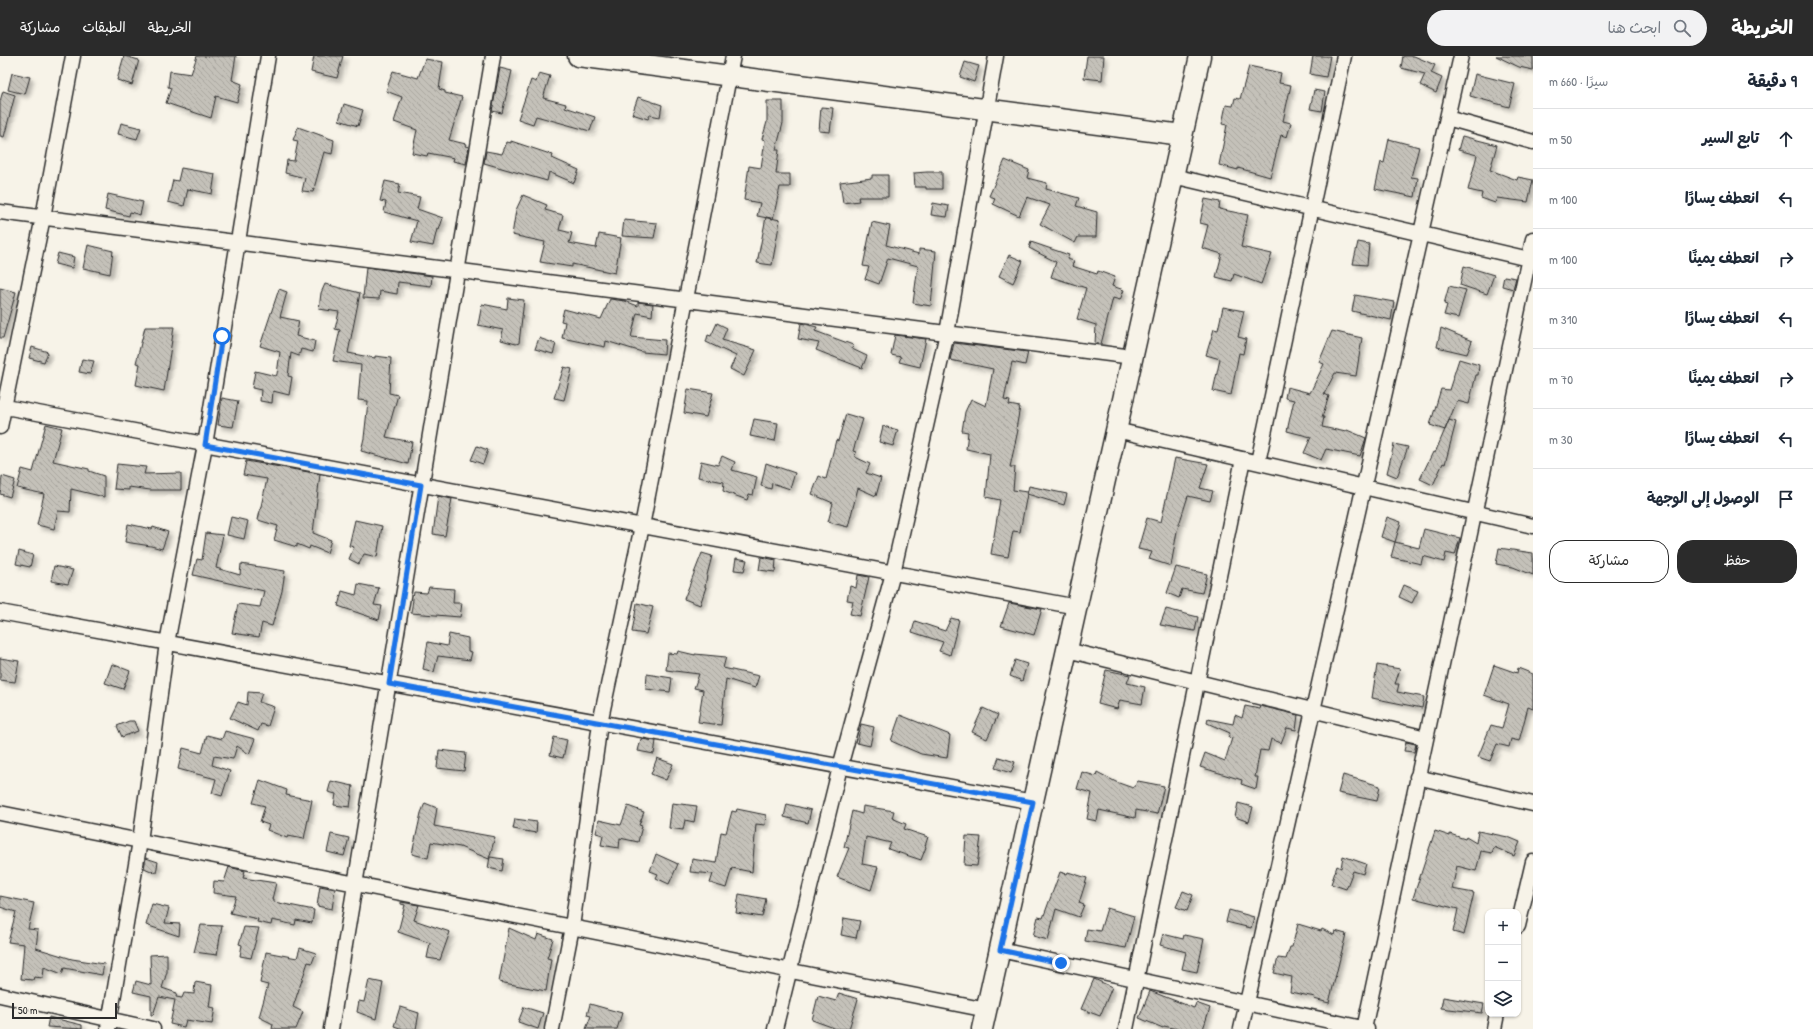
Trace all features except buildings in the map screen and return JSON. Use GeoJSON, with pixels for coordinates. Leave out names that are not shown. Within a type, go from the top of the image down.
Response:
{"type":"FeatureCollection","features":[{"type":"Feature","properties":{"kind":"main road"},"geometry":{"type":"LineString","coordinates":[[578,56],[1182,135]]}},
{"type":"Feature","properties":{"kind":"main road"},"geometry":{"type":"LineString","coordinates":[[985,1020],[1200,56]]}},
{"type":"Feature","properties":{"kind":"street"},"geometry":{"type":"LineString","coordinates":[[0,427],[2,407],[43,217],[73,56]]}},
{"type":"Feature","properties":{"kind":"street"},"geometry":{"type":"LineString","coordinates":[[109,1024],[140,841],[167,643],[205,445],[268,56]]}},
{"type":"Feature","properties":{"kind":"street"},"geometry":{"type":"LineString","coordinates":[[331,1029],[492,56]]}},
{"type":"Feature","properties":{"kind":"street"},"geometry":{"type":"LineString","coordinates":[[552,1029],[572,927],[600,723],[642,526],[733,56]]}},
{"type":"Feature","properties":{"kind":"street"},"geometry":{"type":"LineString","coordinates":[[775,1029],[840,767],[893,573],[947,333],[996,56]]}},
{"type":"Feature","properties":{"kind":"street"},"geometry":{"type":"LineString","coordinates":[[1258,462],[1344,56]]}},
{"type":"Feature","properties":{"kind":"street"},"geometry":{"type":"LineString","coordinates":[[1241,1029],[1461,56]]}},
{"type":"Feature","properties":{"kind":"street"},"geometry":{"type":"LineString","coordinates":[[1447,118],[1533,142]]}},
{"type":"Feature","properties":{"kind":"street"},"geometry":{"type":"LineString","coordinates":[[1173,176],[1531,259]]}},
{"type":"Feature","properties":{"kind":"street"},"geometry":{"type":"LineString","coordinates":[[0,212],[1132,357]]}},
{"type":"Feature","properties":{"kind":"street"},"geometry":{"type":"LineString","coordinates":[[1000,950],[1365,1029],[1474,512],[1531,259],[1533,239]]}},
{"type":"Feature","properties":{"kind":"street"},"geometry":{"type":"LineString","coordinates":[[2,407],[1077,607]]}},
{"type":"Feature","properties":{"kind":"street"},"geometry":{"type":"LineString","coordinates":[[1116,430],[1533,526]]}},
{"type":"Feature","properties":{"kind":"street"},"geometry":{"type":"LineString","coordinates":[[1126,1029],[1243,459]]}},
{"type":"Feature","properties":{"kind":"street"},"geometry":{"type":"LineString","coordinates":[[0,612],[1033,802]]}},
{"type":"Feature","properties":{"kind":"street"},"geometry":{"type":"LineString","coordinates":[[1067,650],[1426,738]]}},
{"type":"Feature","properties":{"kind":"street"},"geometry":{"type":"LineString","coordinates":[[1418,777],[1533,804]]}},
{"type":"Feature","properties":{"kind":"street"},"geometry":{"type":"LineString","coordinates":[[0,813],[789,971],[985,1020]]}},
{"type":"Feature","properties":{"kind":"street"},"geometry":{"type":"LineString","coordinates":[[1521,913],[1533,862]]}},
{"type":"Feature","properties":{"kind":"street"},"geometry":{"type":"LineString","coordinates":[[0,995],[109,1024],[153,1029]]}},
{"type":"Feature","properties":{"kind":"street"},"geometry":{"type":"LineString","coordinates":[[1494,1029],[1496,1017]]}},
{"type":"Feature","properties":{"kind":"route"},"geometry":{"type":"LineString","coordinates":[[222,336],[205,445],[421,485],[389,684],[1033,802],[1000,950],[1061,963]]}}]}
